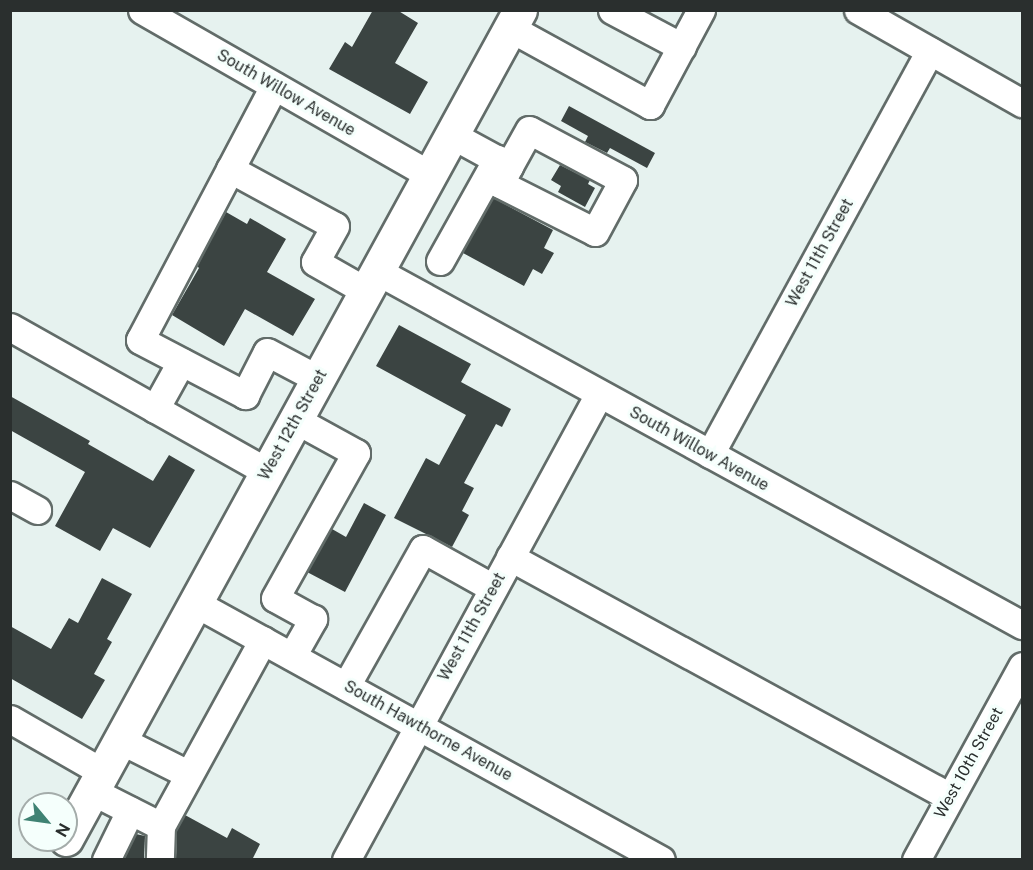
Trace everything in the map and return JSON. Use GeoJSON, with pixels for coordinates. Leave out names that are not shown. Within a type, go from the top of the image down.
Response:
{"type":"FeatureCollection","features":[{"type":"Feature","properties":{"kind":"main road","name":"West 12th Street"},"geometry":{"type":"LineString","coordinates":[[78,817],[515,19]]}},
{"type":"Feature","properties":{"kind":"street","name":"South Willow Avenue"},"geometry":{"type":"LineString","coordinates":[[142,10],[430,175]]}},
{"type":"Feature","properties":{"kind":"street"},"geometry":{"type":"LineString","coordinates":[[612,10],[682,47]]}},
{"type":"Feature","properties":{"kind":"street"},"geometry":{"type":"LineString","coordinates":[[515,19],[650,105],[701,10]]}},
{"type":"Feature","properties":{"kind":"street"},"geometry":{"type":"LineString","coordinates":[[858,10],[1023,103]]}},
{"type":"Feature","properties":{"kind":"street","name":"West 11th Street"},"geometry":{"type":"LineString","coordinates":[[710,454],[930,51]]}},
{"type":"Feature","properties":{"kind":"street"},"geometry":{"type":"LineString","coordinates":[[274,86],[140,340],[244,395],[267,352],[318,379]]}},
{"type":"Feature","properties":{"kind":"street"},"geometry":{"type":"LineString","coordinates":[[440,261],[503,162],[452,135]]}},
{"type":"Feature","properties":{"kind":"street","name":"South Willow Avenue"},"geometry":{"type":"LineString","coordinates":[[230,169],[335,226],[315,262],[371,281],[599,394],[1023,625]]}},
{"type":"Feature","properties":{"kind":"street"},"geometry":{"type":"LineString","coordinates":[[10,327],[267,472]]}},
{"type":"Feature","properties":{"kind":"street"},"geometry":{"type":"LineString","coordinates":[[155,409],[181,362]]}},
{"type":"Feature","properties":{"kind":"street","name":"West 11th Street"},"geometry":{"type":"LineString","coordinates":[[346,860],[599,394]]}},
{"type":"Feature","properties":{"kind":"street"},"geometry":{"type":"LineString","coordinates":[[292,657],[313,619],[275,598],[356,453],[296,420]]}},
{"type":"Feature","properties":{"kind":"street"},"geometry":{"type":"LineString","coordinates":[[10,495],[37,510]]}},
{"type":"Feature","properties":{"kind":"street"},"geometry":{"type":"LineString","coordinates":[[346,686],[423,549],[493,588]]}},
{"type":"Feature","properties":{"kind":"street"},"geometry":{"type":"LineString","coordinates":[[510,557],[951,797]]}},
{"type":"Feature","properties":{"kind":"street","name":"South Hawthorne Avenue"},"geometry":{"type":"LineString","coordinates":[[195,603],[661,860]]}},
{"type":"Feature","properties":{"kind":"street"},"geometry":{"type":"LineString","coordinates":[[160,860],[161,826],[262,640]]}},
{"type":"Feature","properties":{"kind":"street","name":"West 10th Street"},"geometry":{"type":"LineString","coordinates":[[916,860],[1023,666]]}},
{"type":"Feature","properties":{"kind":"street"},"geometry":{"type":"LineString","coordinates":[[10,719],[97,781],[130,811],[161,826]]}},
{"type":"Feature","properties":{"kind":"street"},"geometry":{"type":"LineString","coordinates":[[120,740],[188,774]]}},
{"type":"Feature","properties":{"kind":"street"},"geometry":{"type":"LineString","coordinates":[[106,860],[130,811]]}},
{"type":"Feature","properties":{"kind":"building"},"geometry":{"type":"Polygon","coordinates":[[[373,10],[397,10],[418,23],[395,63],[428,82],[410,114],[329,69],[345,42],[352,47],[373,10]]]}},
{"type":"Feature","properties":{"kind":"building"},"geometry":{"type":"Polygon","coordinates":[[[569,106],[655,153],[647,168],[610,148],[607,153],[585,142],[588,136],[561,121],[569,106]]]}},
{"type":"Feature","properties":{"kind":"building"},"geometry":{"type":"Polygon","coordinates":[[[560,165],[590,180],[588,184],[595,188],[585,207],[558,192],[561,186],[551,180],[560,165]]]}},
{"type":"Feature","properties":{"kind":"building"},"geometry":{"type":"Polygon","coordinates":[[[493,198],[553,230],[544,248],[554,253],[542,274],[533,269],[524,286],[463,253],[493,198]]]}},
{"type":"Feature","properties":{"kind":"building"},"geometry":{"type":"Polygon","coordinates":[[[226,212],[247,224],[250,218],[286,239],[267,272],[315,299],[293,336],[245,309],[224,346],[172,315],[199,268],[197,266],[226,212]]]}},
{"type":"Feature","properties":{"kind":"building"},"geometry":{"type":"Polygon","coordinates":[[[399,325],[471,364],[461,382],[511,409],[502,427],[496,424],[464,483],[474,488],[462,511],[469,515],[452,547],[394,518],[426,458],[439,465],[466,415],[376,366],[399,325]]]}},
{"type":"Feature","properties":{"kind":"building"},"geometry":{"type":"Polygon","coordinates":[[[10,396],[90,441],[88,444],[153,481],[169,455],[195,470],[150,548],[113,528],[100,551],[55,526],[85,472],[10,430],[10,396]]]}},
{"type":"Feature","properties":{"kind":"building"},"geometry":{"type":"Polygon","coordinates":[[[364,503],[386,515],[345,592],[307,572],[332,529],[346,537],[364,503]]]}},
{"type":"Feature","properties":{"kind":"building"},"geometry":{"type":"Polygon","coordinates":[[[102,578],[132,594],[107,639],[112,642],[94,674],[105,680],[82,719],[10,678],[10,626],[51,649],[69,618],[78,623],[102,578]]]}},
{"type":"Feature","properties":{"kind":"building"},"geometry":{"type":"Polygon","coordinates":[[[185,815],[227,838],[232,828],[260,844],[252,860],[176,860],[177,830],[185,815]]]}},
{"type":"Feature","properties":{"kind":"building"},"geometry":{"type":"Polygon","coordinates":[[[136,834],[145,836],[144,860],[124,860],[136,834]]]}}]}
